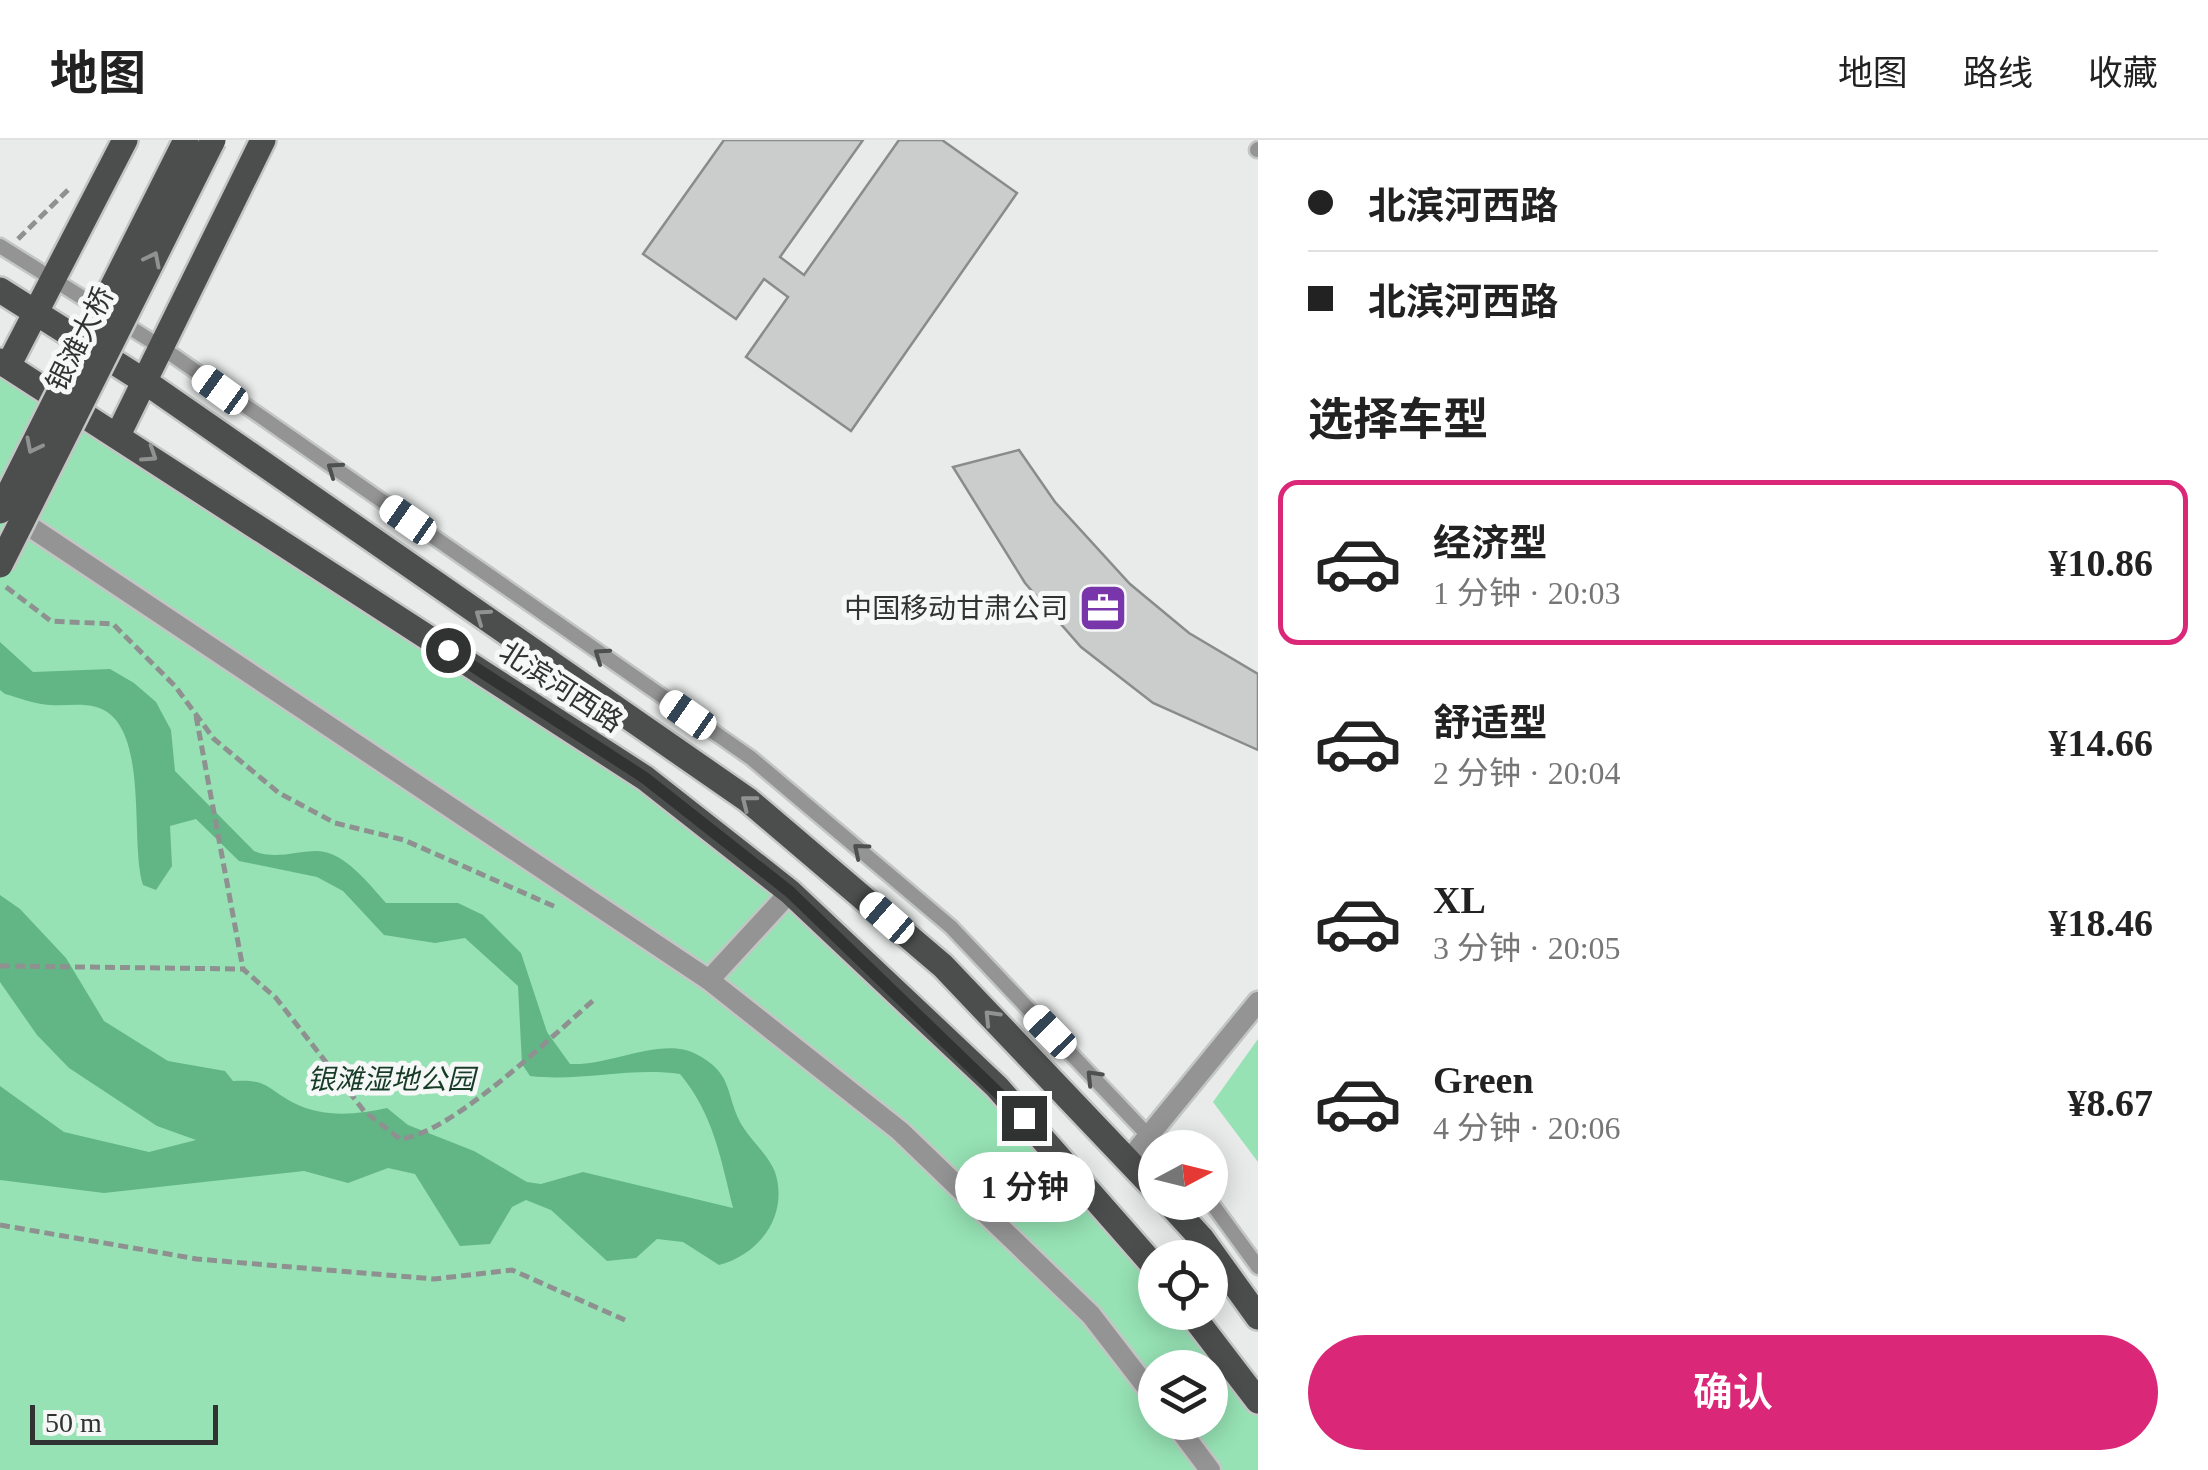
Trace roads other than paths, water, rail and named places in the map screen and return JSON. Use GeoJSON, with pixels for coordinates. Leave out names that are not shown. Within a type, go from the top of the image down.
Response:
{"type":"FeatureCollection","features":[{"type":"Feature","properties":{"kind":"main road"},"geometry":{"type":"LineString","coordinates":[[4,364],[36,314],[125,140]]}},
{"type":"Feature","properties":{"kind":"main road","name":"银滩大桥"},"geometry":{"type":"LineString","coordinates":[[0,510],[186,140]]}},
{"type":"Feature","properties":{"kind":"main road","name":"银滩大桥"},"geometry":{"type":"LineString","coordinates":[[0,566],[213,140]]}},
{"type":"Feature","properties":{"kind":"main road"},"geometry":{"type":"LineString","coordinates":[[118,435],[263,140]]}},
{"type":"Feature","properties":{"kind":"main road","name":"北滨河西路"},"geometry":{"type":"LineString","coordinates":[[0,290],[144,381],[748,800],[943,966],[1138,1171]]}},
{"type":"Feature","properties":{"kind":"main road","name":"北滨河西路"},"geometry":{"type":"LineString","coordinates":[[4,364],[645,778],[790,892],[997,1088],[1138,1248]]}},
{"type":"Feature","properties":{"kind":"main road"},"geometry":{"type":"LineString","coordinates":[[1185,1220],[1258,1317]]}},
{"type":"Feature","properties":{"kind":"main road"},"geometry":{"type":"LineString","coordinates":[[1204,1330],[1258,1400]]}},
{"type":"Feature","properties":{"kind":"street"},"geometry":{"type":"LineString","coordinates":[[0,510],[709,980],[900,1131],[1091,1315],[1138,1376]]}},
{"type":"Feature","properties":{"kind":"street"},"geometry":{"type":"LineString","coordinates":[[709,980],[790,892]]}},
{"type":"Feature","properties":{"kind":"street"},"geometry":{"type":"LineString","coordinates":[[1163,1130],[1258,1002]]}},
{"type":"Feature","properties":{"kind":"street"},"geometry":{"type":"LineString","coordinates":[[1128,1161],[1138,1154]]}},
{"type":"Feature","properties":{"kind":"street"},"geometry":{"type":"LineString","coordinates":[[1188,1440],[1210,1470]]}},
{"type":"Feature","properties":{"kind":"lane"},"geometry":{"type":"LineString","coordinates":[[3,248],[161,347],[752,758],[950,928],[1143,1130]]}},
{"type":"Feature","properties":{"kind":"lane"},"geometry":{"type":"LineString","coordinates":[[1224,1220],[1258,1267]]}},
{"type":"Feature","properties":{"kind":"place","name":"中国移动甘肃公司"},"geometry":{"type":"Point","coordinates":[1103,608]}},
{"type":"Feature","properties":{"kind":"park label","name":"银滩湿地公园"},"geometry":{"type":"Point","coordinates":[391,1079]}}]}
